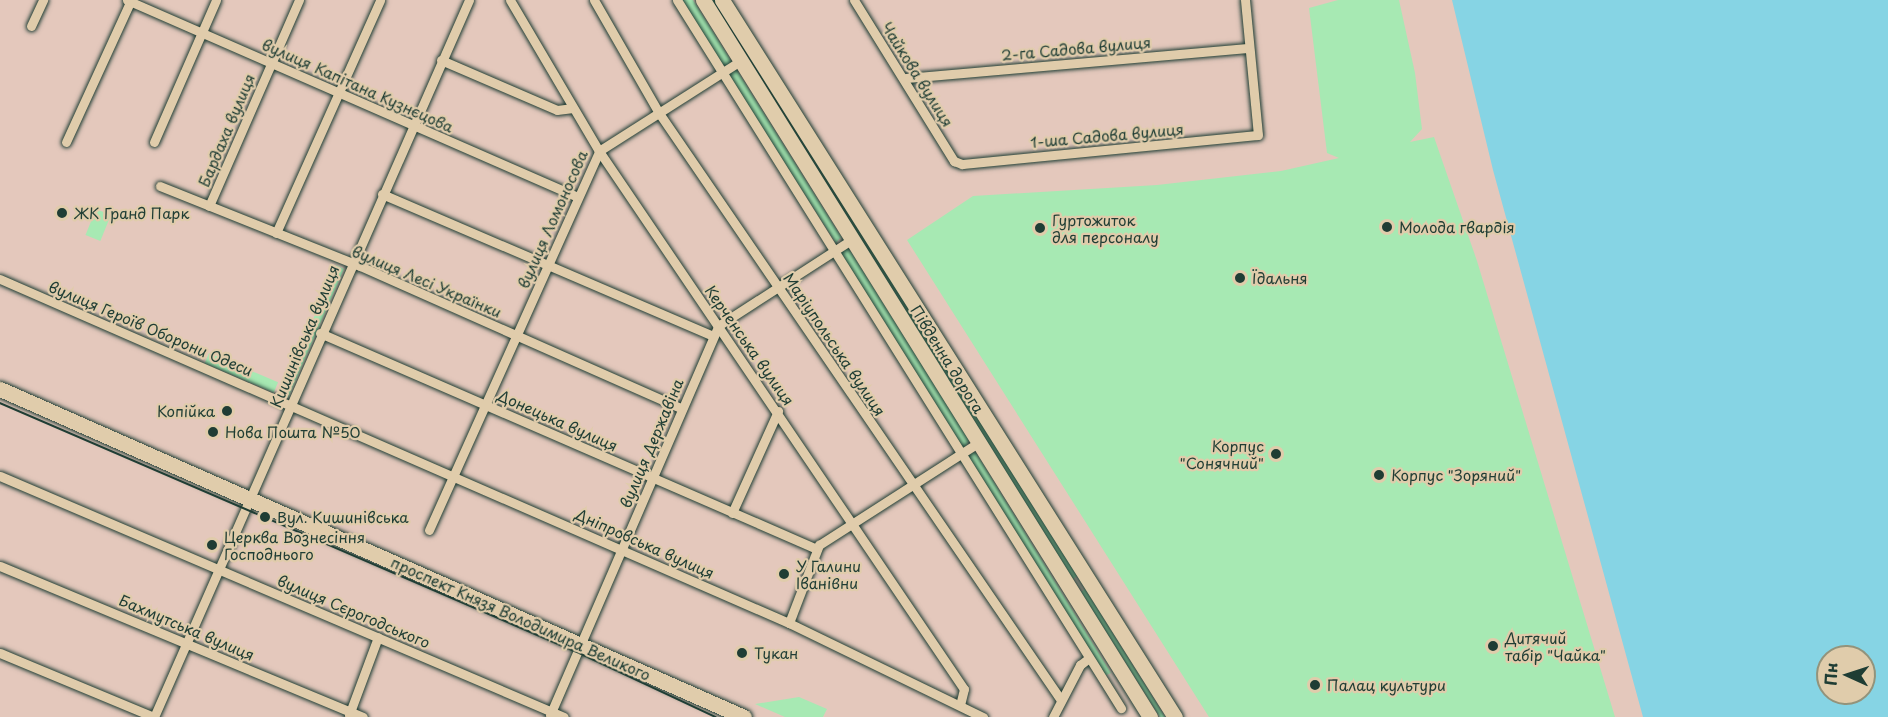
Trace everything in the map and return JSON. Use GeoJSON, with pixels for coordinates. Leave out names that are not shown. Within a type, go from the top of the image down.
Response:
{"type":"FeatureCollection","features":[{"type":"Feature","properties":{"kind":"main road","name":"Південна дорога"},"geometry":{"type":"LineString","coordinates":[[703,0],[1150,717]]}},
{"type":"Feature","properties":{"kind":"main road","name":"Південна дорога"},"geometry":{"type":"LineString","coordinates":[[722,0],[1175,717]]}},
{"type":"Feature","properties":{"kind":"main road","name":"проспект Князя Володимира Великого"},"geometry":{"type":"LineString","coordinates":[[0,389],[744,717]]}},
{"type":"Feature","properties":{"kind":"main road"},"geometry":{"type":"LineString","coordinates":[[1071,592],[1089,581]]}},
{"type":"Feature","properties":{"kind":"street"},"geometry":{"type":"LineString","coordinates":[[31,26],[43,0]]}},
{"type":"Feature","properties":{"kind":"street"},"geometry":{"type":"LineString","coordinates":[[66,142],[130,0]]}},
{"type":"Feature","properties":{"kind":"street","name":"вулиця Капітана Кузнєцова"},"geometry":{"type":"LineString","coordinates":[[130,0],[577,197]]}},
{"type":"Feature","properties":{"kind":"street"},"geometry":{"type":"LineString","coordinates":[[154,142],[216,0]]}},
{"type":"Feature","properties":{"kind":"street","name":"Бардаха вулиця"},"geometry":{"type":"LineString","coordinates":[[209,206],[299,0]]}},
{"type":"Feature","properties":{"kind":"street"},"geometry":{"type":"LineString","coordinates":[[276,233],[380,0]]}},
{"type":"Feature","properties":{"kind":"street","name":"Кишинівська вулиця"},"geometry":{"type":"LineString","coordinates":[[154,717],[251,498],[320,333],[469,0]]}},
{"type":"Feature","properties":{"kind":"street","name":"Керченська вулиця"},"geometry":{"type":"LineString","coordinates":[[510,0],[599,151],[778,411],[964,689],[960,705]]}},
{"type":"Feature","properties":{"kind":"street","name":"Маріупольська вулиця"},"geometry":{"type":"LineString","coordinates":[[594,0],[659,113],[1061,700]]}},
{"type":"Feature","properties":{"kind":"street"},"geometry":{"type":"LineString","coordinates":[[677,0],[959,455],[1121,708]]}},
{"type":"Feature","properties":{"kind":"street","name":"Чайкова вулиця"},"geometry":{"type":"LineString","coordinates":[[854,0],[958,163]]}},
{"type":"Feature","properties":{"kind":"street"},"geometry":{"type":"LineString","coordinates":[[1245,0],[1250,48]]}},
{"type":"Feature","properties":{"kind":"street","name":"2-га Садова вулиця"},"geometry":{"type":"LineString","coordinates":[[904,78],[1250,48]]}},
{"type":"Feature","properties":{"kind":"street","name":"1-ша Садова вулиця"},"geometry":{"type":"LineString","coordinates":[[958,163],[1258,135],[1250,48]]}},
{"type":"Feature","properties":{"kind":"street"},"geometry":{"type":"LineString","coordinates":[[441,60],[557,110],[573,108]]}},
{"type":"Feature","properties":{"kind":"street","name":"вулиця Ломоносова"},"geometry":{"type":"LineString","coordinates":[[429,530],[456,476],[599,151],[742,60]]}},
{"type":"Feature","properties":{"kind":"street","name":"вулиця Лесі Українки"},"geometry":{"type":"LineString","coordinates":[[160,186],[276,233],[681,408]]}},
{"type":"Feature","properties":{"kind":"street"},"geometry":{"type":"LineString","coordinates":[[382,194],[546,267],[712,336]]}},
{"type":"Feature","properties":{"kind":"street","name":"вулиця Державіна"},"geometry":{"type":"LineString","coordinates":[[550,714],[718,326],[851,240]]}},
{"type":"Feature","properties":{"kind":"street","name":"вулиця Героїв Оборони Одеси"},"geometry":{"type":"LineString","coordinates":[[0,279],[291,404]]}},
{"type":"Feature","properties":{"kind":"street","name":"Донецька вулиця"},"geometry":{"type":"LineString","coordinates":[[320,333],[817,549]]}},
{"type":"Feature","properties":{"kind":"street","name":"Дніпровська вулиця"},"geometry":{"type":"LineString","coordinates":[[291,404],[789,623],[982,717]]}},
{"type":"Feature","properties":{"kind":"street"},"geometry":{"type":"LineString","coordinates":[[732,513],[778,411]]}},
{"type":"Feature","properties":{"kind":"street"},"geometry":{"type":"LineString","coordinates":[[789,623],[817,549],[852,521],[978,442]]}},
{"type":"Feature","properties":{"kind":"street","name":"вулиця Сєрогодського"},"geometry":{"type":"LineString","coordinates":[[0,476],[378,637],[550,714],[564,717]]}},
{"type":"Feature","properties":{"kind":"street","name":"Бахмутська вулиця"},"geometry":{"type":"LineString","coordinates":[[0,566],[350,714],[363,717]]}},
{"type":"Feature","properties":{"kind":"street"},"geometry":{"type":"LineString","coordinates":[[350,714],[378,637]]}},
{"type":"Feature","properties":{"kind":"street"},"geometry":{"type":"LineString","coordinates":[[0,653],[154,717]]}},
{"type":"Feature","properties":{"kind":"street"},"geometry":{"type":"LineString","coordinates":[[1053,717],[1080,665],[1089,658]]}},
{"type":"Feature","properties":{"kind":"green space"},"geometry":{"type":"Polygon","coordinates":[[[680,0],[693,0],[841,237],[836,243],[680,0]]]}},
{"type":"Feature","properties":{"kind":"green space"},"geometry":{"type":"Polygon","coordinates":[[[711,0],[716,0],[1077,576],[1073,579],[711,0]]]}},
{"type":"Feature","properties":{"kind":"green space"},"geometry":{"type":"Polygon","coordinates":[[[1338,0],[1399,0],[1415,73],[1422,129],[1410,142],[1434,137],[1477,261],[1615,717],[1209,717],[907,240],[973,196],[1157,185],[1281,171],[1339,158],[1327,153],[1309,8],[1338,0]]]}},
{"type":"Feature","properties":{"kind":"green space"},"geometry":{"type":"Polygon","coordinates":[[[96,209],[111,215],[100,241],[86,235],[96,209]]]}},
{"type":"Feature","properties":{"kind":"green space"},"geometry":{"type":"Polygon","coordinates":[[[843,249],[849,249],[969,440],[965,448],[960,449],[838,253],[843,249]]]}},
{"type":"Feature","properties":{"kind":"green space"},"geometry":{"type":"Polygon","coordinates":[[[336,265],[344,269],[288,398],[281,395],[336,265]]]}},
{"type":"Feature","properties":{"kind":"green space"},"geometry":{"type":"Polygon","coordinates":[[[209,353],[278,382],[274,392],[205,363],[209,353]]]}},
{"type":"Feature","properties":{"kind":"green space"},"geometry":{"type":"Polygon","coordinates":[[[971,452],[976,453],[1111,673],[1104,676],[965,460],[971,452]]]}},
{"type":"Feature","properties":{"kind":"green space"},"geometry":{"type":"Polygon","coordinates":[[[1085,589],[1165,717],[1160,717],[1081,592],[1085,589]]]}},
{"type":"Feature","properties":{"kind":"green space"},"geometry":{"type":"Polygon","coordinates":[[[799,697],[827,709],[823,717],[785,717],[755,704],[799,697]]]}},
{"type":"Feature","properties":{"kind":"water"},"geometry":{"type":"Polygon","coordinates":[[[1452,0],[1888,0],[1888,717],[1643,717],[1493,170],[1452,0]]]}},
{"type":"Feature","properties":{"kind":"tram line"},"geometry":{"type":"LineString","coordinates":[[0,403],[577,652],[716,717]]}},
{"type":"Feature","properties":{"kind":"place","name":"ЖК Гранд Парк"},"geometry":{"type":"Point","coordinates":[62,213]}},
{"type":"Feature","properties":{"kind":"place","name":"Молода гвардія"},"geometry":{"type":"Point","coordinates":[1387,227]}},
{"type":"Feature","properties":{"kind":"place","name":"Гуртожиток для персоналу"},"geometry":{"type":"Point","coordinates":[1040,228]}},
{"type":"Feature","properties":{"kind":"place","name":"Їдальня"},"geometry":{"type":"Point","coordinates":[1240,278]}},
{"type":"Feature","properties":{"kind":"place","name":"Копійка"},"geometry":{"type":"Point","coordinates":[227,411]}},
{"type":"Feature","properties":{"kind":"place","name":"Нова Пошта №50"},"geometry":{"type":"Point","coordinates":[213,432]}},
{"type":"Feature","properties":{"kind":"place","name":"Корпус \"Сонячний\""},"geometry":{"type":"Point","coordinates":[1276,454]}},
{"type":"Feature","properties":{"kind":"place","name":"Корпус \"Зоряний\""},"geometry":{"type":"Point","coordinates":[1379,475]}},
{"type":"Feature","properties":{"kind":"place","name":"Вул. Кишинівська"},"geometry":{"type":"Point","coordinates":[265,517]}},
{"type":"Feature","properties":{"kind":"place","name":"Церква Вознесіння Господнього"},"geometry":{"type":"Point","coordinates":[212,545]}},
{"type":"Feature","properties":{"kind":"place","name":"У Галини Іванівни"},"geometry":{"type":"Point","coordinates":[784,574]}},
{"type":"Feature","properties":{"kind":"place","name":"Дитячий табір \"Чайка\""},"geometry":{"type":"Point","coordinates":[1493,646]}},
{"type":"Feature","properties":{"kind":"place","name":"Тукан"},"geometry":{"type":"Point","coordinates":[742,653]}},
{"type":"Feature","properties":{"kind":"place","name":"Палац культури"},"geometry":{"type":"Point","coordinates":[1315,685]}}]}
